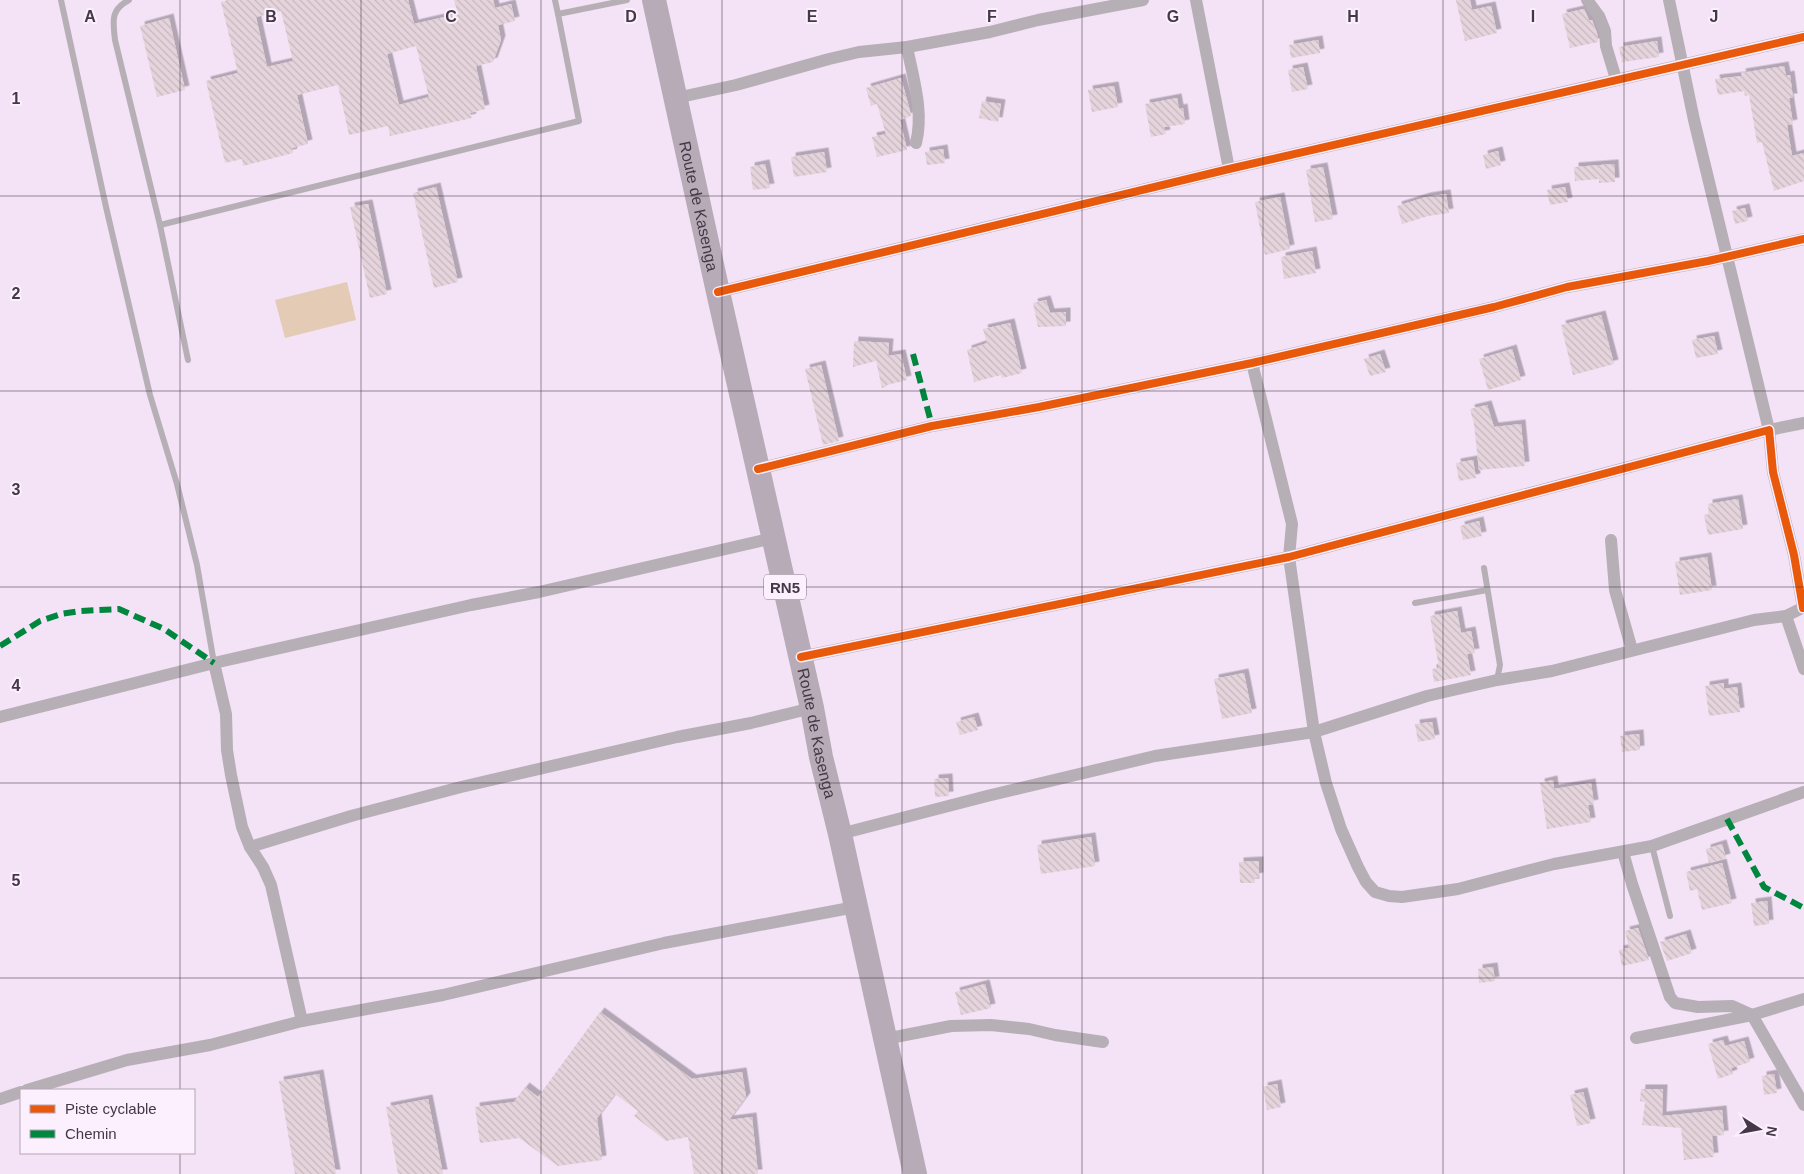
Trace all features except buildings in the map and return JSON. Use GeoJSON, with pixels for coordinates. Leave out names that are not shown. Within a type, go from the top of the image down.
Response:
{"type":"FeatureCollection","features":[{"type":"Feature","properties":{"kind":"highway","name":"Route de Kasenga"},"geometry":{"type":"LineString","coordinates":[[654,0],[915,1174]]}},
{"type":"Feature","properties":{"kind":"street"},"geometry":{"type":"LineString","coordinates":[[676,98],[736,85],[859,52],[990,32],[1038,20],[1143,0]]}},
{"type":"Feature","properties":{"kind":"street"},"geometry":{"type":"LineString","coordinates":[[1196,0],[1229,169]]}},
{"type":"Feature","properties":{"kind":"street"},"geometry":{"type":"LineString","coordinates":[[1587,0],[1599,16],[1616,79]]}},
{"type":"Feature","properties":{"kind":"street"},"geometry":{"type":"LineString","coordinates":[[840,834],[987,796],[1155,756],[1314,732],[1427,696],[1497,680],[1552,671],[1754,620],[1786,616],[1804,607],[1794,555],[1773,472],[1768,430],[1694,120],[1669,0]]}},
{"type":"Feature","properties":{"kind":"street"},"geometry":{"type":"LineString","coordinates":[[718,292],[1229,169],[1804,37]]}},
{"type":"Feature","properties":{"kind":"street"},"geometry":{"type":"LineString","coordinates":[[907,46],[918,100],[919,133],[916,143]]}},
{"type":"Feature","properties":{"kind":"street"},"geometry":{"type":"LineString","coordinates":[[758,469],[932,426],[1039,407],[1252,363],[1494,307],[1567,287],[1756,251],[1804,239]]}},
{"type":"Feature","properties":{"kind":"street"},"geometry":{"type":"LineString","coordinates":[[1252,363],[1292,524],[1289,557],[1314,732],[1326,783],[1341,829],[1358,868],[1366,882],[1375,892],[1402,897],[1458,889],[1554,864],[1652,846],[1804,792]]}},
{"type":"Feature","properties":{"kind":"street"},"geometry":{"type":"LineString","coordinates":[[801,657],[1289,557],[1804,422]]}},
{"type":"Feature","properties":{"kind":"street"},"geometry":{"type":"LineString","coordinates":[[0,717],[214,663],[470,605],[539,592],[773,538]]}},
{"type":"Feature","properties":{"kind":"street"},"geometry":{"type":"LineString","coordinates":[[1611,540],[1615,590],[1632,650]]}},
{"type":"Feature","properties":{"kind":"street"},"geometry":{"type":"LineString","coordinates":[[1786,616],[1804,669]]}},
{"type":"Feature","properties":{"kind":"street"},"geometry":{"type":"LineString","coordinates":[[214,663],[226,714],[231,775],[242,827],[250,847],[263,867],[271,885],[302,1020]]}},
{"type":"Feature","properties":{"kind":"street"},"geometry":{"type":"LineString","coordinates":[[250,847],[351,816],[461,787],[812,708]]}},
{"type":"Feature","properties":{"kind":"street"},"geometry":{"type":"LineString","coordinates":[[1624,852],[1632,884],[1670,997],[1675,1003],[1698,1006],[1732,1006],[1752,1015],[1804,1106]]}},
{"type":"Feature","properties":{"kind":"street"},"geometry":{"type":"LineString","coordinates":[[30,1089],[127,1060],[210,1045],[302,1020],[443,995],[664,943],[855,907]]}},
{"type":"Feature","properties":{"kind":"street"},"geometry":{"type":"LineString","coordinates":[[1636,1038],[1752,1015],[1804,999]]}},
{"type":"Feature","properties":{"kind":"street"},"geometry":{"type":"LineString","coordinates":[[885,1039],[951,1026],[991,1026],[1029,1029],[1103,1042]]}},
{"type":"Feature","properties":{"kind":"street"},"geometry":{"type":"LineString","coordinates":[[0,1099],[20,1092]]}},
{"type":"Feature","properties":{"kind":"lane"},"geometry":{"type":"LineString","coordinates":[[61,0],[106,207],[150,395],[177,484],[197,565],[214,663]]}},
{"type":"Feature","properties":{"kind":"lane"},"geometry":{"type":"LineString","coordinates":[[129,0],[119,5],[113,19],[115,40],[160,224],[188,360]]}},
{"type":"Feature","properties":{"kind":"lane"},"geometry":{"type":"LineString","coordinates":[[160,224],[579,121],[555,0]]}},
{"type":"Feature","properties":{"kind":"lane"},"geometry":{"type":"LineString","coordinates":[[558,14],[627,0]]}},
{"type":"Feature","properties":{"kind":"lane"},"geometry":{"type":"LineString","coordinates":[[1484,568],[1500,665],[1497,680]]}},
{"type":"Feature","properties":{"kind":"lane"},"geometry":{"type":"LineString","coordinates":[[1415,603],[1488,590]]}},
{"type":"Feature","properties":{"kind":"lane"},"geometry":{"type":"LineString","coordinates":[[1652,846],[1670,916]]}},
{"type":"Feature","properties":{"kind":"shaded area"},"geometry":{"type":"Polygon","coordinates":[[[347,282],[356,320],[285,338],[275,300],[347,282]]]}},
{"type":"Feature","properties":{"kind":"marked path"},"geometry":{"type":"LineString","coordinates":[[913,354],[932,426]]}},
{"type":"Feature","properties":{"kind":"marked path"},"geometry":{"type":"LineString","coordinates":[[0,646],[40,621],[61,614],[119,609],[164,629],[214,663]]}},
{"type":"Feature","properties":{"kind":"marked path"},"geometry":{"type":"LineString","coordinates":[[1727,819],[1764,887],[1804,908]]}},
{"type":"Feature","properties":{"kind":"cycle path"},"geometry":{"type":"LineString","coordinates":[[718,292],[1229,169],[1804,37]]}},
{"type":"Feature","properties":{"kind":"cycle path"},"geometry":{"type":"LineString","coordinates":[[758,469],[932,426],[1039,407],[1252,363],[1494,307],[1567,287],[1708,261],[1804,239]]}},
{"type":"Feature","properties":{"kind":"cycle path"},"geometry":{"type":"LineString","coordinates":[[801,657],[1289,557],[1769,430],[1773,472],[1794,555],[1803,608]]}}]}
